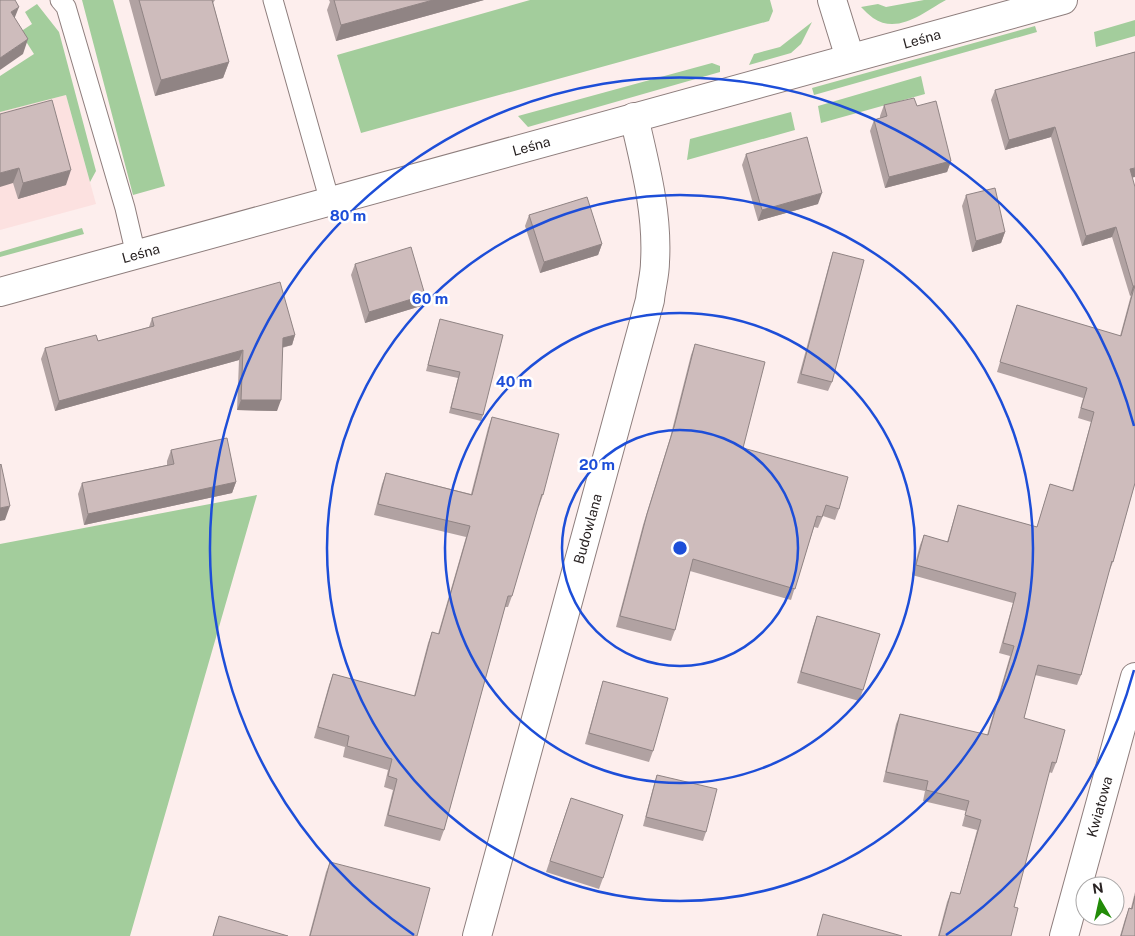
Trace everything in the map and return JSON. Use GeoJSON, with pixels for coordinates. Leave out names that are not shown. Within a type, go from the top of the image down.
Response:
{"type":"FeatureCollection","features":[{"type":"Feature","properties":{"kind":"street"},"geometry":{"type":"LineString","coordinates":[[832,0],[850,58]]}},
{"type":"Feature","properties":{"kind":"street","name":"Leśna"},"geometry":{"type":"LineString","coordinates":[[0,292],[1063,0]]}},
{"type":"Feature","properties":{"kind":"street","name":"Budowlana"},"geometry":{"type":"LineString","coordinates":[[477,936],[650,300],[655,264],[655,231],[651,195],[634,117]]}},
{"type":"Feature","properties":{"kind":"street","name":"Kwiatowa"},"geometry":{"type":"LineString","coordinates":[[1064,936],[1135,677]]}},
{"type":"Feature","properties":{"kind":"lane"},"geometry":{"type":"LineString","coordinates":[[60,0],[66,7],[69,17],[136,255]]}},
{"type":"Feature","properties":{"kind":"lane"},"geometry":{"type":"LineString","coordinates":[[273,0],[330,202]]}},
{"type":"Feature","properties":{"kind":"shaded area"},"geometry":{"type":"Polygon","coordinates":[[[66,95],[96,204],[0,230],[0,112],[66,95]]]}},
{"type":"Feature","properties":{"kind":"green space"},"geometry":{"type":"Polygon","coordinates":[[[82,0],[113,0],[165,186],[133,195],[82,0]]]}},
{"type":"Feature","properties":{"kind":"green space"},"geometry":{"type":"Polygon","coordinates":[[[530,0],[770,0],[773,11],[769,21],[361,133],[337,55],[530,0]]]}},
{"type":"Feature","properties":{"kind":"green space"},"geometry":{"type":"Polygon","coordinates":[[[924,0],[946,0],[911,20],[892,24],[882,23],[861,7],[878,4],[886,7],[924,0]]]}},
{"type":"Feature","properties":{"kind":"green space"},"geometry":{"type":"Polygon","coordinates":[[[37,4],[59,32],[96,171],[90,182],[66,95],[0,112],[0,76],[34,54],[20,32],[32,24],[25,12],[37,4]]]}},
{"type":"Feature","properties":{"kind":"green space"},"geometry":{"type":"Polygon","coordinates":[[[1135,20],[1135,36],[1096,47],[1094,32],[1135,20]]]}},
{"type":"Feature","properties":{"kind":"green space"},"geometry":{"type":"Polygon","coordinates":[[[812,22],[801,44],[791,53],[749,65],[754,54],[780,47],[812,22]]]}},
{"type":"Feature","properties":{"kind":"green space"},"geometry":{"type":"Polygon","coordinates":[[[1035,26],[1037,32],[814,95],[812,88],[1035,26]]]}},
{"type":"Feature","properties":{"kind":"green space"},"geometry":{"type":"Polygon","coordinates":[[[712,63],[720,66],[720,72],[528,127],[518,116],[712,63]]]}},
{"type":"Feature","properties":{"kind":"green space"},"geometry":{"type":"Polygon","coordinates":[[[921,76],[925,94],[821,123],[818,106],[921,76]]]}},
{"type":"Feature","properties":{"kind":"green space"},"geometry":{"type":"Polygon","coordinates":[[[791,112],[795,130],[687,160],[690,139],[791,112]]]}},
{"type":"Feature","properties":{"kind":"green space"},"geometry":{"type":"Polygon","coordinates":[[[82,228],[84,234],[0,257],[0,252],[82,228]]]}},
{"type":"Feature","properties":{"kind":"green space"},"geometry":{"type":"Polygon","coordinates":[[[257,495],[130,936],[0,936],[0,544],[257,495]]]}},
{"type":"Feature","properties":{"kind":"building"},"geometry":{"type":"Polygon","coordinates":[[[0,0],[15,0],[19,7],[11,12],[28,39],[0,58],[0,0]]]}},
{"type":"Feature","properties":{"kind":"building"},"geometry":{"type":"Polygon","coordinates":[[[139,0],[212,0],[229,62],[161,80],[139,0]]]}},
{"type":"Feature","properties":{"kind":"building"},"geometry":{"type":"Polygon","coordinates":[[[334,0],[433,0],[341,25],[334,0]]]}},
{"type":"Feature","properties":{"kind":"building"},"geometry":{"type":"Polygon","coordinates":[[[1135,52],[1135,168],[1130,169],[1135,187],[1135,286],[1133,286],[1116,227],[1086,236],[1055,127],[1009,140],[995,90],[1135,52]]]}},
{"type":"Feature","properties":{"kind":"building"},"geometry":{"type":"Polygon","coordinates":[[[914,98],[917,106],[936,101],[951,161],[889,177],[874,120],[887,116],[884,105],[914,98]]]}},
{"type":"Feature","properties":{"kind":"building"},"geometry":{"type":"Polygon","coordinates":[[[52,100],[71,170],[23,183],[19,168],[0,173],[0,114],[52,100]]]}},
{"type":"Feature","properties":{"kind":"building"},"geometry":{"type":"Polygon","coordinates":[[[807,137],[822,193],[762,210],[746,154],[807,137]]]}},
{"type":"Feature","properties":{"kind":"building"},"geometry":{"type":"Polygon","coordinates":[[[995,188],[1005,232],[976,241],[966,195],[995,188]]]}},
{"type":"Feature","properties":{"kind":"building"},"geometry":{"type":"Polygon","coordinates":[[[587,197],[602,244],[544,262],[529,215],[587,197]]]}},
{"type":"Feature","properties":{"kind":"building"},"geometry":{"type":"Polygon","coordinates":[[[411,247],[425,295],[369,312],[355,264],[411,247]]]}},
{"type":"Feature","properties":{"kind":"building"},"geometry":{"type":"Polygon","coordinates":[[[833,252],[864,260],[832,382],[801,374],[833,252]]]}},
{"type":"Feature","properties":{"kind":"building"},"geometry":{"type":"Polygon","coordinates":[[[280,282],[295,335],[283,338],[281,400],[241,400],[243,350],[59,401],[45,348],[96,335],[98,341],[154,326],[152,318],[280,282]]]}},
{"type":"Feature","properties":{"kind":"building"},"geometry":{"type":"Polygon","coordinates":[[[1134,288],[1135,483],[1081,675],[1038,665],[1024,718],[1065,730],[1056,763],[1052,762],[1014,907],[1018,908],[1011,936],[939,936],[951,892],[960,894],[981,820],[965,815],[969,801],[926,790],[928,781],[886,772],[900,714],[988,735],[1014,646],[1003,643],[1016,593],[916,565],[924,535],[948,542],[958,505],[1037,527],[1050,484],[1073,491],[1094,412],[1081,408],[1087,388],[1000,362],[1017,305],[1121,336],[1134,288]]]}},
{"type":"Feature","properties":{"kind":"building"},"geometry":{"type":"Polygon","coordinates":[[[440,319],[503,335],[483,415],[451,408],[460,372],[428,365],[440,319]]]}},
{"type":"Feature","properties":{"kind":"building"},"geometry":{"type":"Polygon","coordinates":[[[695,344],[765,362],[743,448],[848,477],[839,509],[826,505],[822,517],[817,516],[795,589],[693,559],[675,630],[620,616],[647,514],[674,427],[695,344]]]}},
{"type":"Feature","properties":{"kind":"building"},"geometry":{"type":"Polygon","coordinates":[[[492,417],[559,434],[543,495],[512,596],[508,596],[444,830],[388,815],[397,779],[388,776],[392,759],[347,746],[349,736],[318,727],[333,674],[415,696],[432,632],[439,634],[470,526],[378,504],[386,473],[472,495],[492,417]]]}},
{"type":"Feature","properties":{"kind":"building"},"geometry":{"type":"Polygon","coordinates":[[[227,438],[236,482],[88,514],[82,483],[174,464],[171,450],[227,438]]]}},
{"type":"Feature","properties":{"kind":"building"},"geometry":{"type":"Polygon","coordinates":[[[0,465],[10,506],[0,508],[0,465]]]}},
{"type":"Feature","properties":{"kind":"building"},"geometry":{"type":"Polygon","coordinates":[[[817,616],[880,634],[863,690],[801,672],[817,616]]]}},
{"type":"Feature","properties":{"kind":"building"},"geometry":{"type":"Polygon","coordinates":[[[603,681],[668,698],[653,751],[589,733],[603,681]]]}},
{"type":"Feature","properties":{"kind":"building"},"geometry":{"type":"Polygon","coordinates":[[[657,775],[717,789],[706,832],[646,817],[657,775]]]}},
{"type":"Feature","properties":{"kind":"building"},"geometry":{"type":"Polygon","coordinates":[[[571,798],[623,815],[603,878],[550,861],[571,798]]]}},
{"type":"Feature","properties":{"kind":"building"},"geometry":{"type":"Polygon","coordinates":[[[330,862],[430,888],[417,936],[310,936],[330,862]]]}},
{"type":"Feature","properties":{"kind":"building"},"geometry":{"type":"Polygon","coordinates":[[[1135,896],[1135,936],[1121,936],[1129,908],[1132,909],[1135,896]]]}},
{"type":"Feature","properties":{"kind":"building"},"geometry":{"type":"Polygon","coordinates":[[[823,914],[902,936],[817,936],[823,914]]]}},
{"type":"Feature","properties":{"kind":"building"},"geometry":{"type":"Polygon","coordinates":[[[219,916],[288,936],[213,936],[219,916]]]}}]}
